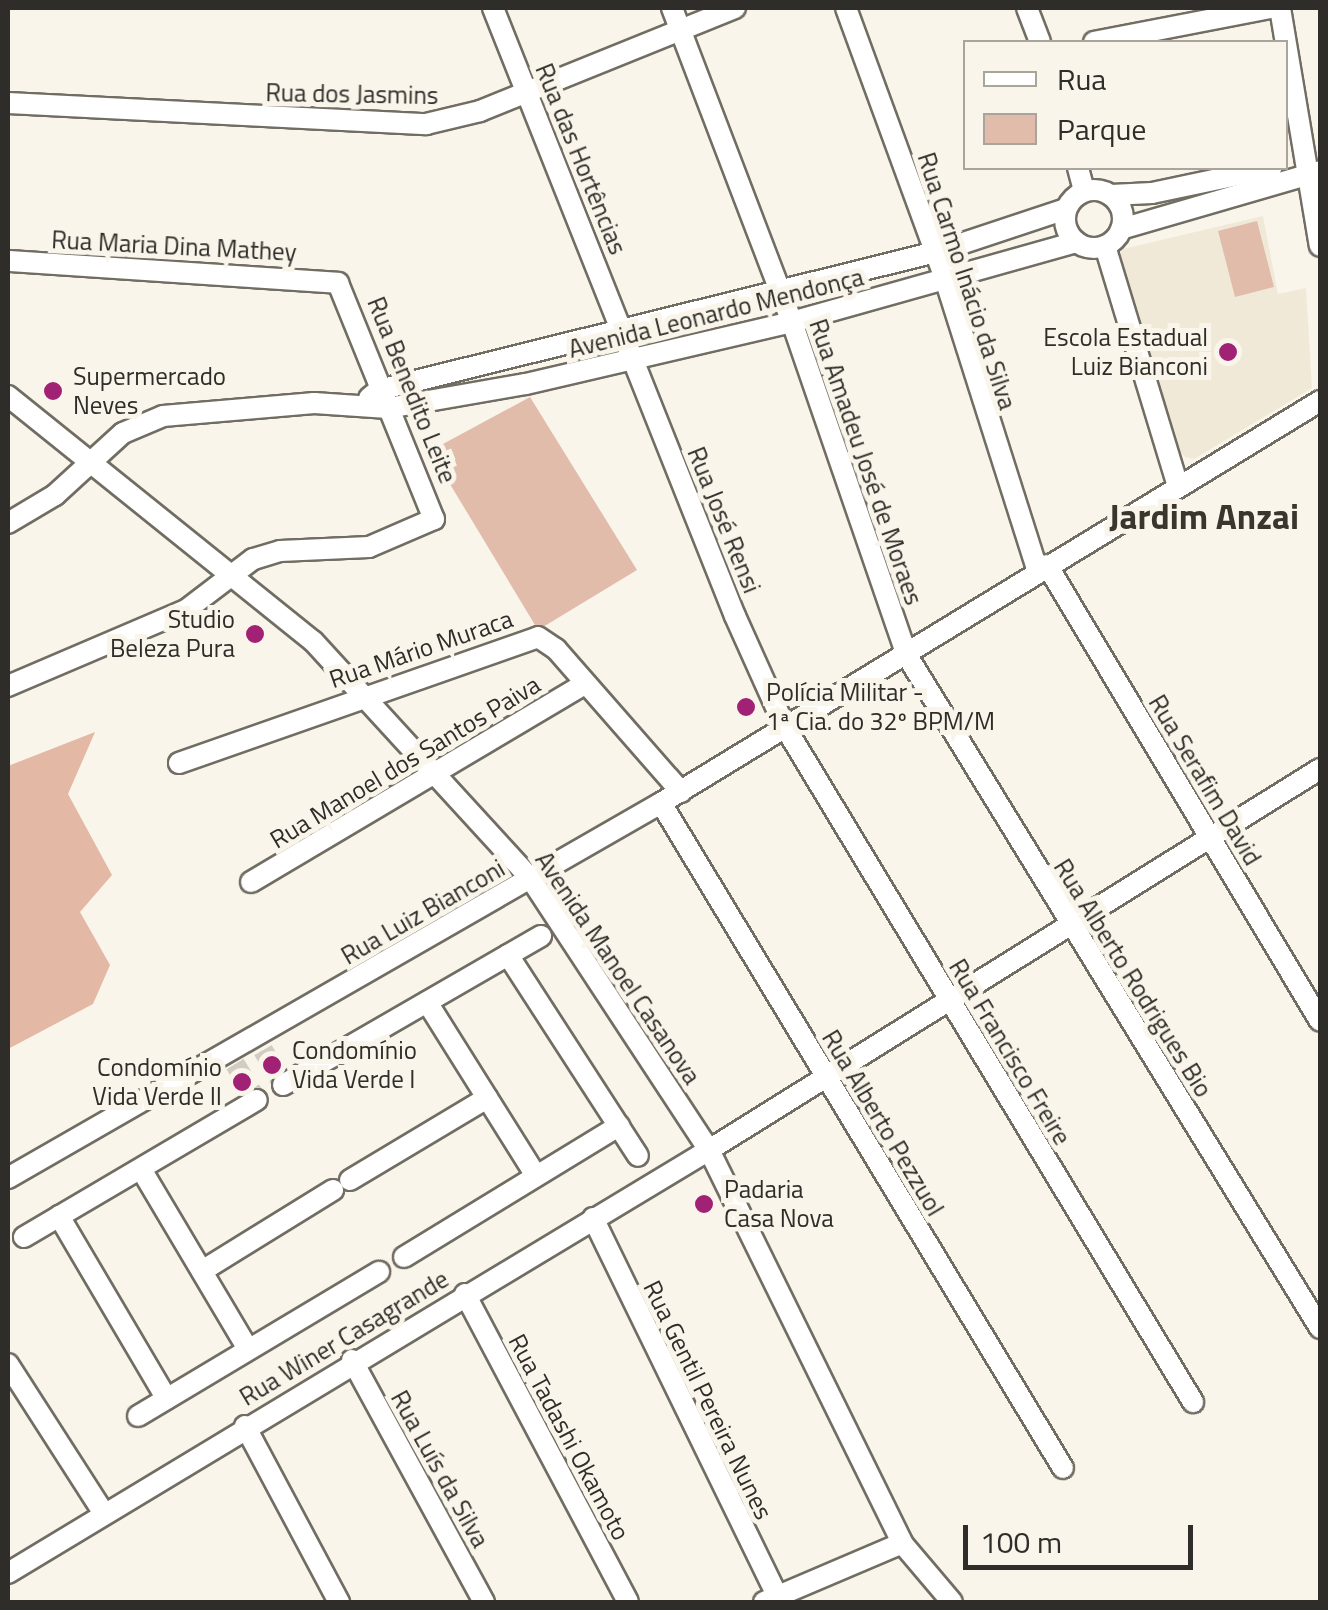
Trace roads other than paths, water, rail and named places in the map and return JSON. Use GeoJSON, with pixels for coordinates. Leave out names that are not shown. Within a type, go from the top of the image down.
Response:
{"type":"FeatureCollection","features":[{"type":"Feature","properties":{"kind":"street","name":"Rua das Hortências"},"geometry":{"type":"LineString","coordinates":[[493,8],[620,330]]}},
{"type":"Feature","properties":{"kind":"street","name":"Rua Amadeu José de Moraes"},"geometry":{"type":"LineString","coordinates":[[672,8],[792,322],[906,654]]}},
{"type":"Feature","properties":{"kind":"street","name":"Rua dos Jasmins"},"geometry":{"type":"LineString","coordinates":[[8,104],[426,124],[527,93],[735,8]]}},
{"type":"Feature","properties":{"kind":"street","name":"Rua Carmo Inácio da Silva"},"geometry":{"type":"LineString","coordinates":[[846,8],[936,252],[1042,569]]}},
{"type":"Feature","properties":{"kind":"street"},"geometry":{"type":"LineString","coordinates":[[1027,8],[1039,40]]}},
{"type":"Feature","properties":{"kind":"street"},"geometry":{"type":"LineString","coordinates":[[1104,40],[1270,8]]}},
{"type":"Feature","properties":{"kind":"street"},"geometry":{"type":"LineString","coordinates":[[1280,8],[1287,40]]}},
{"type":"Feature","properties":{"kind":"street"},"geometry":{"type":"LineString","coordinates":[[1288,45],[1315,168],[1320,246]]}},
{"type":"Feature","properties":{"kind":"street"},"geometry":{"type":"LineString","coordinates":[[1288,164],[1315,168]]}},
{"type":"Feature","properties":{"kind":"street"},"geometry":{"type":"LineString","coordinates":[[1104,246],[1121,229],[1315,168]]}},
{"type":"Feature","properties":{"kind":"street"},"geometry":{"type":"LineString","coordinates":[[1079,170],[1084,191]]}},
{"type":"Feature","properties":{"kind":"street"},"geometry":{"type":"LineString","coordinates":[[1084,191],[1152,194],[1262,170]]}},
{"type":"Feature","properties":{"kind":"street"},"geometry":{"type":"LineString","coordinates":[[1084,191],[1066,209],[1066,227],[1076,242],[1104,246]]}},
{"type":"Feature","properties":{"kind":"street"},"geometry":{"type":"LineString","coordinates":[[1112,195],[1122,210],[1121,229]]}},
{"type":"Feature","properties":{"kind":"street","name":"Avenida Leonardo Mendonça"},"geometry":{"type":"LineString","coordinates":[[377,400],[620,330],[936,252],[1066,209]]}},
{"type":"Feature","properties":{"kind":"street","name":"Avenida Leonardo Mendonça"},"geometry":{"type":"LineString","coordinates":[[8,523],[55,495],[88,459],[140,424],[192,410],[377,400],[633,360],[946,282],[1076,242]]}},
{"type":"Feature","properties":{"kind":"street"},"geometry":{"type":"LineString","coordinates":[[1104,246],[1178,486]]}},
{"type":"Feature","properties":{"kind":"street","name":"Rua Maria Dina Mathey"},"geometry":{"type":"LineString","coordinates":[[8,261],[338,283]]}},
{"type":"Feature","properties":{"kind":"street","name":"Rua Benedito Leite"},"geometry":{"type":"LineString","coordinates":[[226,574],[280,551],[369,547],[434,519],[377,400],[338,283]]}},
{"type":"Feature","properties":{"kind":"street","name":"Rua José Rensi"},"geometry":{"type":"LineString","coordinates":[[620,330],[786,727]]}},
{"type":"Feature","properties":{"kind":"street","name":"Avenida Manoel Casanova"},"geometry":{"type":"LineString","coordinates":[[8,396],[314,641],[438,771],[531,880],[709,1150],[902,1543],[952,1602]]}},
{"type":"Feature","properties":{"kind":"street","name":"Rua Luiz Bianconi"},"geometry":{"type":"LineString","coordinates":[[8,1178],[259,1044],[681,792],[1320,401]]}},
{"type":"Feature","properties":{"kind":"street","name":"Rua Serafim David"},"geometry":{"type":"LineString","coordinates":[[1042,569],[1211,837],[1320,1021]]}},
{"type":"Feature","properties":{"kind":"street"},"geometry":{"type":"LineString","coordinates":[[8,686],[186,610],[226,574]]}},
{"type":"Feature","properties":{"kind":"street","name":"Rua Mário Muraca"},"geometry":{"type":"LineString","coordinates":[[179,763],[367,693],[531,638],[551,644],[681,792]]}},
{"type":"Feature","properties":{"kind":"street","name":"Rua Alberto Rodrigues Bio"},"geometry":{"type":"LineString","coordinates":[[906,654],[1320,1328]]}},
{"type":"Feature","properties":{"kind":"street","name":"Rua Manoel dos Santos Paiva"},"geometry":{"type":"LineString","coordinates":[[251,882],[585,684]]}},
{"type":"Feature","properties":{"kind":"street","name":"Rua Francisco Freire"},"geometry":{"type":"LineString","coordinates":[[786,727],[1193,1402]]}},
{"type":"Feature","properties":{"kind":"street","name":"Rua Winer Casagrande"},"geometry":{"type":"LineString","coordinates":[[8,1572],[352,1360],[709,1150],[1320,770]]}},
{"type":"Feature","properties":{"kind":"street","name":"Rua Alberto Pezzuol"},"geometry":{"type":"LineString","coordinates":[[661,803],[1063,1468]]}},
{"type":"Feature","properties":{"kind":"street"},"geometry":{"type":"LineString","coordinates":[[283,1085],[541,936]]}},
{"type":"Feature","properties":{"kind":"street"},"geometry":{"type":"LineString","coordinates":[[508,955],[638,1156]]}},
{"type":"Feature","properties":{"kind":"street"},"geometry":{"type":"LineString","coordinates":[[427,1002],[536,1176]]}},
{"type":"Feature","properties":{"kind":"street"},"geometry":{"type":"LineString","coordinates":[[202,1271],[487,1098]]}},
{"type":"Feature","properties":{"kind":"street"},"geometry":{"type":"LineString","coordinates":[[24,1237],[257,1100]]}},
{"type":"Feature","properties":{"kind":"street"},"geometry":{"type":"LineString","coordinates":[[404,1257],[619,1126]]}},
{"type":"Feature","properties":{"kind":"street"},"geometry":{"type":"LineString","coordinates":[[141,1168],[248,1350]]}},
{"type":"Feature","properties":{"kind":"street"},"geometry":{"type":"LineString","coordinates":[[59,1216],[167,1398]]}},
{"type":"Feature","properties":{"kind":"street","name":"Rua Gentil Pereira Nunes"},"geometry":{"type":"LineString","coordinates":[[593,1218],[773,1601]]}},
{"type":"Feature","properties":{"kind":"street"},"geometry":{"type":"LineString","coordinates":[[138,1416],[379,1272]]}},
{"type":"Feature","properties":{"kind":"street","name":"Rua Tadashi Okamoto"},"geometry":{"type":"LineString","coordinates":[[464,1294],[628,1602]]}},
{"type":"Feature","properties":{"kind":"street","name":"Rua Luís da Silva"},"geometry":{"type":"LineString","coordinates":[[352,1360],[484,1602]]}},
{"type":"Feature","properties":{"kind":"street"},"geometry":{"type":"LineString","coordinates":[[8,1364],[102,1512]]}},
{"type":"Feature","properties":{"kind":"street"},"geometry":{"type":"LineString","coordinates":[[245,1426],[339,1602]]}},
{"type":"Feature","properties":{"kind":"street"},"geometry":{"type":"LineString","coordinates":[[773,1601],[902,1543]]}},
{"type":"Feature","properties":{"kind":"tunnel"},"geometry":{"type":"LineString","coordinates":[[263,1050],[283,1085]]}},
{"type":"Feature","properties":{"kind":"tunnel"},"geometry":{"type":"LineString","coordinates":[[235,1064],[257,1100]]}},
{"type":"Feature","properties":{"kind":"place","name":"Escola Estadual Luiz Bianconi"},"geometry":{"type":"Point","coordinates":[1228,352]}},
{"type":"Feature","properties":{"kind":"place","name":"Supermercado Neves"},"geometry":{"type":"Point","coordinates":[53,391]}},
{"type":"Feature","properties":{"kind":"place","name":"Studio Beleza Pura"},"geometry":{"type":"Point","coordinates":[255,634]}},
{"type":"Feature","properties":{"kind":"place","name":"Polícia Militar - 1ª Cia. do 32º BPM/M"},"geometry":{"type":"Point","coordinates":[746,707]}},
{"type":"Feature","properties":{"kind":"place","name":"Condomínio Vida Verde I"},"geometry":{"type":"Point","coordinates":[272,1065]}},
{"type":"Feature","properties":{"kind":"place","name":"Condomínio Vida Verde II"},"geometry":{"type":"Point","coordinates":[242,1082]}},
{"type":"Feature","properties":{"kind":"place","name":"Padaria Casa Nova"},"geometry":{"type":"Point","coordinates":[704,1204]}},
{"type":"Feature","properties":{"kind":"district","name":"Jardim Anzai"},"geometry":{"type":"Point","coordinates":[1204,516]}}]}
